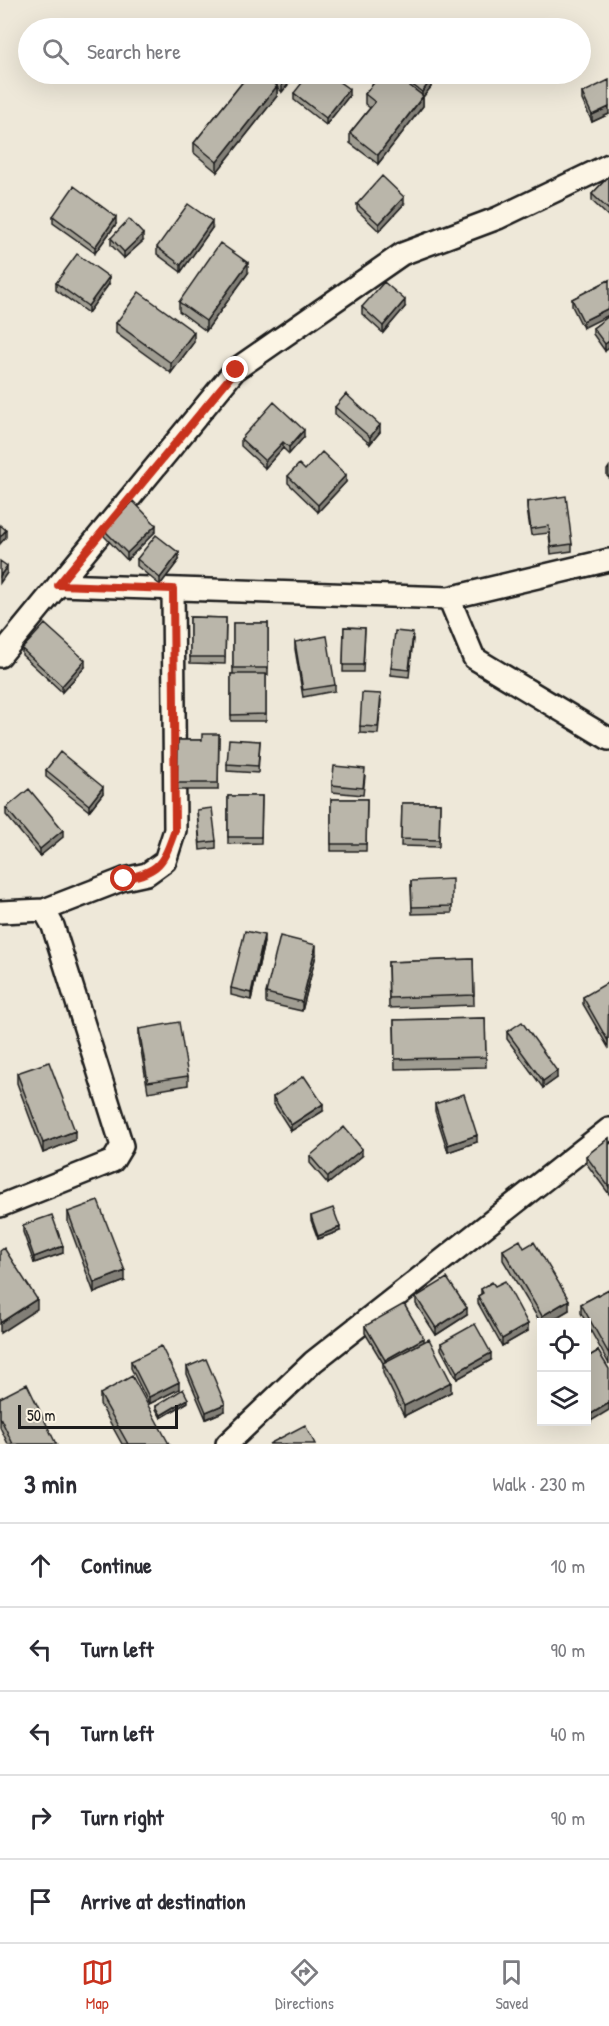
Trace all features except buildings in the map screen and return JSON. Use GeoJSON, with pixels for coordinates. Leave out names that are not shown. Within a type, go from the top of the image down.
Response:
{"type":"FeatureCollection","features":[{"type":"Feature","properties":{"kind":"street"},"geometry":{"type":"LineString","coordinates":[[0,656],[236,370],[402,254],[498,218],[609,165]]}},
{"type":"Feature","properties":{"kind":"street"},"geometry":{"type":"LineString","coordinates":[[58,585],[448,598],[609,560]]}},
{"type":"Feature","properties":{"kind":"street"},"geometry":{"type":"LineString","coordinates":[[0,912],[44,909],[124,879],[147,874],[165,861],[175,830],[173,589]]}},
{"type":"Feature","properties":{"kind":"street"},"geometry":{"type":"LineString","coordinates":[[448,598],[474,658],[609,739]]}},
{"type":"Feature","properties":{"kind":"street"},"geometry":{"type":"LineString","coordinates":[[0,1206],[113,1161],[122,1146],[53,926],[44,909]]}},
{"type":"Feature","properties":{"kind":"street"},"geometry":{"type":"LineString","coordinates":[[227,1444],[313,1362],[609,1129]]}},
{"type":"Feature","properties":{"kind":"route"},"geometry":{"type":"LineString","coordinates":[[124,879],[147,874],[165,861],[175,830],[173,589],[58,585],[236,370]]}}]}
